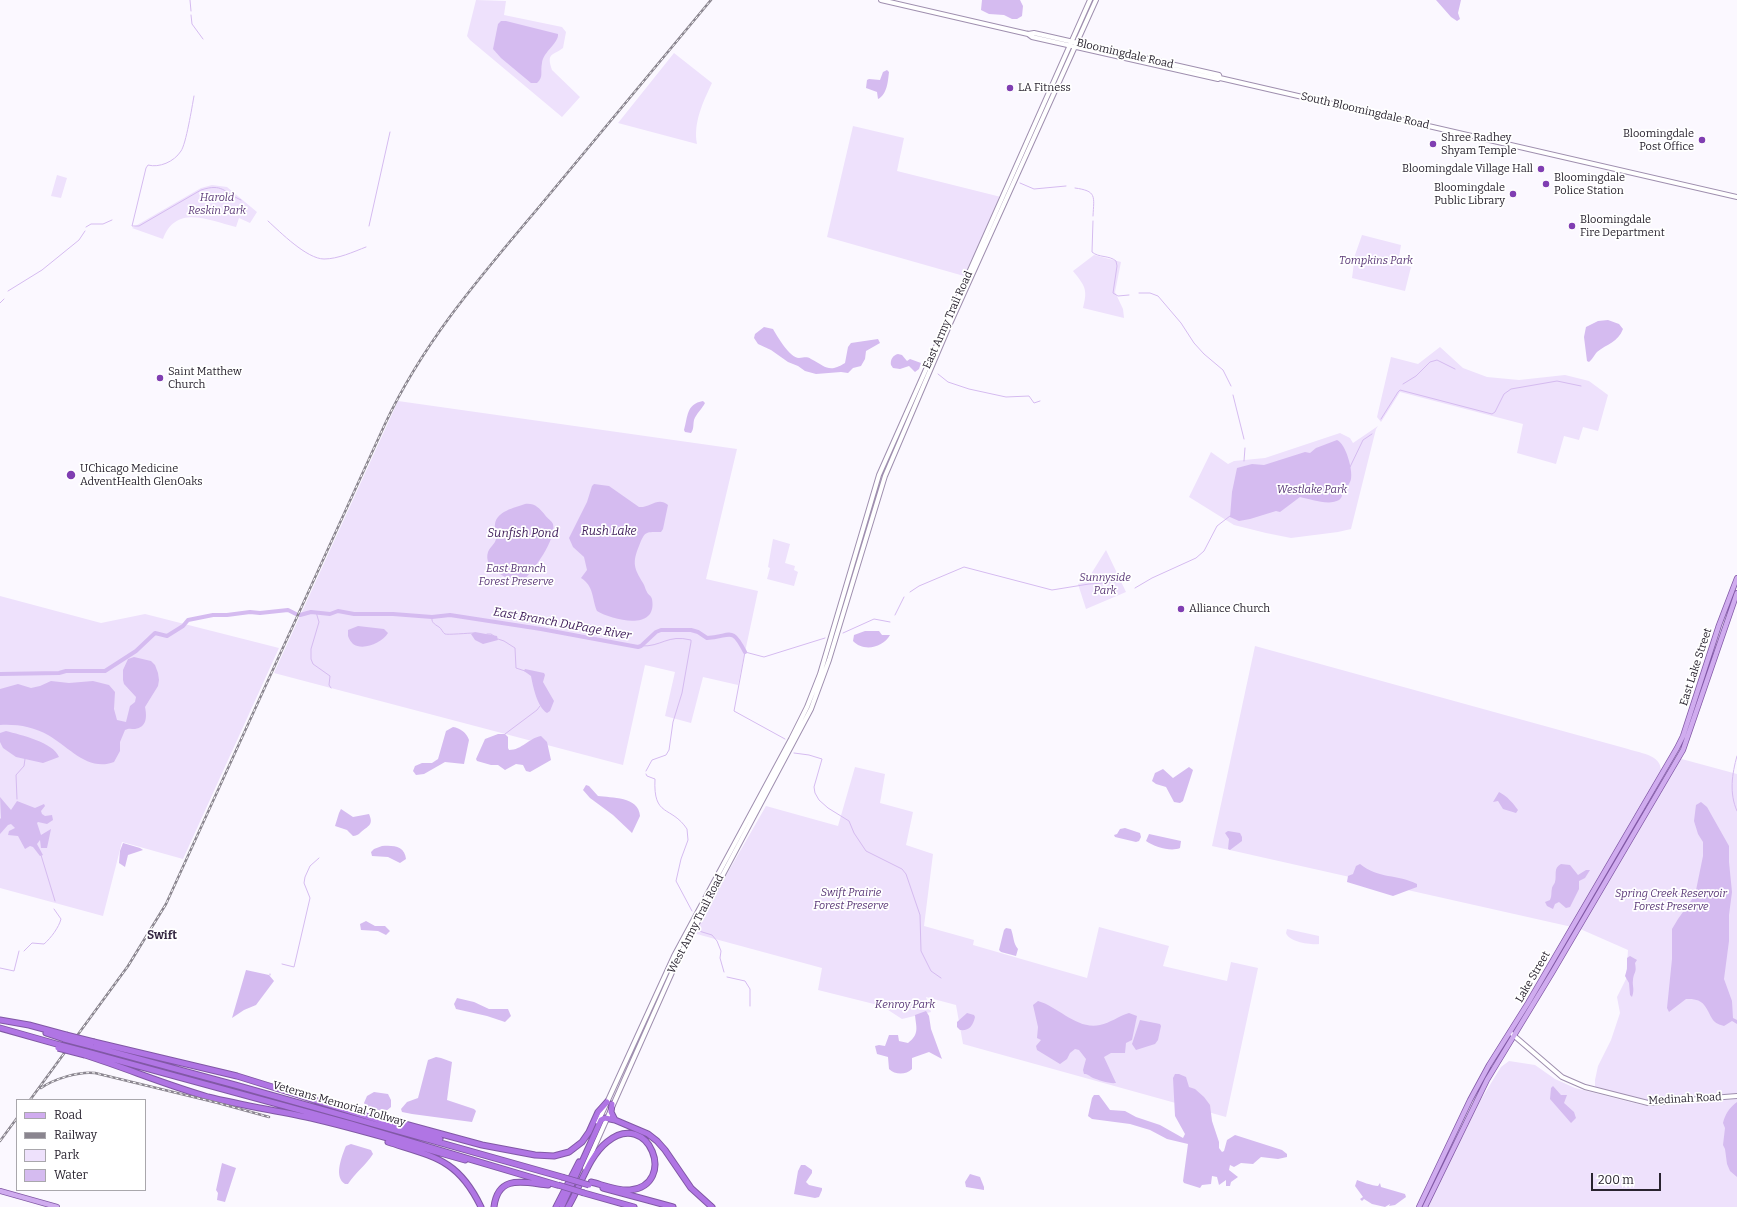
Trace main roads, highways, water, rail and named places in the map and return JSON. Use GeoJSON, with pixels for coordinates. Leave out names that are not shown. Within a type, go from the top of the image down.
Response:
{"type":"FeatureCollection","features":[{"type":"Feature","properties":{"kind":"highway","name":"Veterans Memorial Tollway"},"geometry":{"type":"LineString","coordinates":[[0,1020],[93,1044],[568,1179],[590,1183],[673,1207]]}},
{"type":"Feature","properties":{"kind":"highway","name":"Veterans Memorial Tollway"},"geometry":{"type":"LineString","coordinates":[[0,1028],[59,1046],[372,1130],[557,1185]]}},
{"type":"Feature","properties":{"kind":"highway"},"geometry":{"type":"LineString","coordinates":[[93,1044],[237,1076],[492,1157]]}},
{"type":"Feature","properties":{"kind":"highway"},"geometry":{"type":"LineString","coordinates":[[86,1053],[163,1083],[208,1096],[251,1107],[340,1125],[536,1179]]}},
{"type":"Feature","properties":{"kind":"highway"},"geometry":{"type":"LineString","coordinates":[[354,1112],[482,1145],[536,1155],[554,1156],[569,1152],[582,1142],[589,1132],[598,1112],[610,1103]]}},
{"type":"Feature","properties":{"kind":"highway"},"geometry":{"type":"LineString","coordinates":[[610,1103],[611,1112],[615,1120]]}},
{"type":"Feature","properties":{"kind":"highway"},"geometry":{"type":"LineString","coordinates":[[565,1207],[601,1119],[607,1118],[648,1134],[657,1141],[665,1150],[691,1188],[712,1207]]}},
{"type":"Feature","properties":{"kind":"highway"},"geometry":{"type":"LineString","coordinates":[[340,1125],[428,1155],[446,1163],[466,1180],[481,1207]]}},
{"type":"Feature","properties":{"kind":"highway"},"geometry":{"type":"LineString","coordinates":[[565,1207],[596,1154],[611,1139],[620,1135],[634,1135],[645,1140],[653,1151],[655,1161],[653,1174],[640,1187],[625,1190],[590,1183]]}},
{"type":"Feature","properties":{"kind":"highway"},"geometry":{"type":"LineString","coordinates":[[556,1207],[582,1158]]}},
{"type":"Feature","properties":{"kind":"highway"},"geometry":{"type":"LineString","coordinates":[[494,1207],[500,1192],[512,1183],[523,1181],[557,1185],[634,1207]]}},
{"type":"Feature","properties":{"kind":"main road","name":"Bloomingdale Road"},"geometry":{"type":"LineString","coordinates":[[881,0],[1028,34],[1034,33],[1076,45],[1180,70]]}},
{"type":"Feature","properties":{"kind":"main road","name":"East Army Trail Road"},"geometry":{"type":"LineString","coordinates":[[828,648],[879,475],[1090,0]]}},
{"type":"Feature","properties":{"kind":"main road","name":"East Army Trail Road"},"geometry":{"type":"LineString","coordinates":[[834,646],[879,492],[900,440],[972,273],[1096,0]]}},
{"type":"Feature","properties":{"kind":"main road","name":"Bloomingdale Road"},"geometry":{"type":"LineString","coordinates":[[1076,45],[1219,75],[1220,78]]}},
{"type":"Feature","properties":{"kind":"main road","name":"South Bloomingdale Road"},"geometry":{"type":"LineString","coordinates":[[1180,70],[1737,197]]}},
{"type":"Feature","properties":{"kind":"main road"},"geometry":{"type":"LineString","coordinates":[[849,577],[852,582]]}},
{"type":"Feature","properties":{"kind":"main road","name":"East Lake Street"},"geometry":{"type":"LineString","coordinates":[[1673,762],[1683,736],[1719,625],[1737,578]]}},
{"type":"Feature","properties":{"kind":"main road","name":"East Lake Street"},"geometry":{"type":"LineString","coordinates":[[1673,762],[1688,737],[1737,592]]}},
{"type":"Feature","properties":{"kind":"main road","name":"West Army Trail Road"},"geometry":{"type":"LineString","coordinates":[[565,1207],[582,1158],[610,1103],[691,932],[792,746],[818,693],[834,646]]}},
{"type":"Feature","properties":{"kind":"main road","name":"West Army Trail Road"},"geometry":{"type":"LineString","coordinates":[[607,1118],[610,1103],[651,1003],[677,950],[791,740],[814,691],[828,648]]}},
{"type":"Feature","properties":{"kind":"main road"},"geometry":{"type":"LineString","coordinates":[[791,740],[792,746]]}},
{"type":"Feature","properties":{"kind":"main road","name":"Lake Street"},"geometry":{"type":"LineString","coordinates":[[1419,1207],[1488,1065],[1528,1003],[1595,886],[1673,762]]}},
{"type":"Feature","properties":{"kind":"main road","name":"Lake Street"},"geometry":{"type":"LineString","coordinates":[[1425,1207],[1483,1087],[1601,889],[1673,762]]}},
{"type":"Feature","properties":{"kind":"main road"},"geometry":{"type":"LineString","coordinates":[[1595,886],[1601,889]]}},
{"type":"Feature","properties":{"kind":"main road","name":"Medinah Road"},"geometry":{"type":"LineString","coordinates":[[1509,1032],[1562,1077],[1585,1087],[1650,1103],[1736,1096]]}},
{"type":"Feature","properties":{"kind":"main road"},"geometry":{"type":"LineString","coordinates":[[0,1191],[57,1207]]}},
{"type":"Feature","properties":{"kind":"water"},"geometry":{"type":"Polygon","coordinates":[[[982,0],[1020,0],[1023,6],[1022,16],[1017,19],[1012,19],[1004,15],[989,14],[981,10],[982,0]]]}},
{"type":"Feature","properties":{"kind":"water"},"geometry":{"type":"Polygon","coordinates":[[[1436,0],[1461,0],[1458,13],[1460,19],[1457,21],[1451,17],[1436,0]]]}},
{"type":"Feature","properties":{"kind":"water"},"geometry":{"type":"Polygon","coordinates":[[[501,21],[558,34],[556,41],[543,59],[541,76],[537,83],[531,83],[501,58],[493,49],[498,24],[501,21]]]}},
{"type":"Feature","properties":{"kind":"water"},"geometry":{"type":"Polygon","coordinates":[[[887,70],[889,72],[886,87],[881,97],[878,99],[877,92],[866,88],[867,80],[880,80],[883,72],[887,70]]]}},
{"type":"Feature","properties":{"kind":"water"},"geometry":{"type":"Polygon","coordinates":[[[1608,320],[1619,324],[1623,329],[1618,337],[1597,352],[1589,362],[1587,361],[1584,337],[1586,327],[1598,321],[1608,320]]]}},
{"type":"Feature","properties":{"kind":"water"},"geometry":{"type":"Polygon","coordinates":[[[764,327],[773,329],[784,346],[795,357],[805,357],[811,359],[828,368],[835,368],[845,363],[848,347],[851,343],[878,339],[880,343],[866,351],[865,359],[861,366],[853,368],[848,373],[841,372],[816,374],[805,371],[788,362],[771,350],[758,344],[754,338],[755,334],[764,327]]]}},
{"type":"Feature","properties":{"kind":"water"},"geometry":{"type":"Polygon","coordinates":[[[898,354],[902,355],[907,361],[910,359],[921,363],[919,369],[915,372],[909,366],[900,369],[893,368],[891,365],[891,360],[898,354]]]}},
{"type":"Feature","properties":{"kind":"water"},"geometry":{"type":"Polygon","coordinates":[[[703,401],[705,403],[694,420],[691,433],[685,432],[684,430],[687,416],[691,408],[693,405],[703,401]]]}},
{"type":"Feature","properties":{"kind":"water"},"geometry":{"type":"Polygon","coordinates":[[[1337,440],[1346,452],[1350,464],[1351,475],[1350,483],[1339,500],[1335,502],[1325,502],[1300,497],[1280,512],[1276,511],[1239,521],[1230,517],[1232,492],[1237,468],[1252,464],[1264,465],[1305,452],[1310,453],[1316,448],[1337,440]]]}},
{"type":"Feature","properties":{"kind":"water","name":"Rush Lake"},"geometry":{"type":"Polygon","coordinates":[[[594,484],[609,486],[639,507],[657,502],[668,505],[663,529],[661,532],[649,532],[644,535],[635,557],[636,569],[647,593],[652,599],[652,609],[648,616],[641,620],[632,621],[613,618],[597,611],[590,589],[581,578],[587,570],[584,557],[573,547],[569,538],[587,502],[594,484]]]}},
{"type":"Feature","properties":{"kind":"water","name":"Sunfish Pond"},"geometry":{"type":"Polygon","coordinates":[[[525,504],[532,504],[539,508],[553,524],[553,530],[548,546],[532,570],[523,581],[514,582],[495,571],[491,567],[487,558],[488,552],[496,539],[496,520],[502,513],[525,504]]]}},
{"type":"Feature","properties":{"kind":"water"},"geometry":{"type":"Polygon","coordinates":[[[358,626],[384,629],[388,633],[377,643],[362,647],[357,646],[349,639],[348,630],[358,626]]]}},
{"type":"Feature","properties":{"kind":"water"},"geometry":{"type":"Polygon","coordinates":[[[865,631],[879,631],[882,635],[890,635],[878,646],[862,647],[853,641],[854,635],[865,631]]]}},
{"type":"Feature","properties":{"kind":"water"},"geometry":{"type":"Polygon","coordinates":[[[475,632],[497,636],[498,640],[483,644],[475,640],[471,634],[475,632]]]}},
{"type":"Feature","properties":{"kind":"water"},"geometry":{"type":"Polygon","coordinates":[[[134,657],[151,661],[155,665],[159,680],[158,686],[145,707],[146,718],[144,724],[139,728],[125,730],[120,742],[120,751],[114,762],[96,764],[79,757],[43,732],[13,725],[0,725],[0,689],[18,684],[31,688],[51,681],[69,683],[93,681],[109,685],[115,692],[114,709],[117,720],[126,722],[130,706],[135,702],[136,697],[124,684],[123,670],[128,659],[134,657]]]}},
{"type":"Feature","properties":{"kind":"water"},"geometry":{"type":"Polygon","coordinates":[[[525,669],[544,673],[545,675],[543,682],[554,701],[550,711],[547,713],[538,701],[531,676],[524,671],[525,669]]]}},
{"type":"Feature","properties":{"kind":"water"},"geometry":{"type":"Polygon","coordinates":[[[453,727],[463,731],[469,740],[464,764],[445,762],[424,774],[416,775],[413,771],[415,766],[422,763],[432,763],[438,759],[446,731],[453,727]]]}},
{"type":"Feature","properties":{"kind":"water"},"geometry":{"type":"Polygon","coordinates":[[[6,731],[44,743],[56,752],[59,757],[43,763],[16,757],[3,748],[0,742],[0,733],[6,731]]]}},
{"type":"Feature","properties":{"kind":"water"},"geometry":{"type":"Polygon","coordinates":[[[498,734],[505,734],[508,737],[509,750],[518,748],[541,736],[547,742],[551,760],[530,772],[526,771],[523,765],[516,764],[505,770],[498,765],[491,765],[477,761],[476,759],[485,739],[498,734]]]}},
{"type":"Feature","properties":{"kind":"water"},"geometry":{"type":"Polygon","coordinates":[[[1189,767],[1193,770],[1183,801],[1180,803],[1174,802],[1166,787],[1152,781],[1155,773],[1163,769],[1173,778],[1189,767]]]}},
{"type":"Feature","properties":{"kind":"water"},"geometry":{"type":"Polygon","coordinates":[[[586,785],[589,786],[598,796],[624,799],[635,805],[640,816],[632,833],[613,815],[590,798],[583,790],[586,785]]]}},
{"type":"Feature","properties":{"kind":"water"},"geometry":{"type":"Polygon","coordinates":[[[1499,792],[1514,805],[1518,810],[1516,813],[1503,809],[1498,801],[1493,802],[1499,792]]]}},
{"type":"Feature","properties":{"kind":"water"},"geometry":{"type":"Polygon","coordinates":[[[0,797],[11,810],[17,801],[35,808],[44,804],[45,806],[41,811],[42,814],[45,816],[52,815],[53,820],[47,824],[37,823],[41,835],[51,829],[47,848],[41,848],[40,840],[37,844],[43,855],[40,856],[33,847],[30,846],[25,849],[18,836],[8,835],[9,831],[15,828],[11,824],[8,825],[0,834],[0,797]]]}},
{"type":"Feature","properties":{"kind":"water"},"geometry":{"type":"Polygon","coordinates":[[[1701,802],[1707,807],[1729,846],[1732,892],[1729,915],[1729,941],[1724,979],[1732,1001],[1733,1018],[1737,1020],[1737,1024],[1732,1021],[1724,1026],[1714,1021],[1704,1004],[1697,1000],[1686,999],[1669,1012],[1667,1008],[1672,959],[1672,929],[1695,895],[1703,856],[1703,842],[1698,834],[1694,821],[1696,805],[1701,802]]]}},
{"type":"Feature","properties":{"kind":"water"},"geometry":{"type":"Polygon","coordinates":[[[341,809],[353,817],[369,814],[371,823],[368,827],[353,836],[347,830],[335,826],[341,809]]]}},
{"type":"Feature","properties":{"kind":"water"},"geometry":{"type":"Polygon","coordinates":[[[1125,828],[1140,833],[1141,837],[1139,841],[1136,842],[1115,837],[1114,835],[1117,834],[1120,829],[1125,828]]]}},
{"type":"Feature","properties":{"kind":"water"},"geometry":{"type":"Polygon","coordinates":[[[1228,831],[1240,833],[1242,837],[1242,841],[1230,850],[1228,849],[1229,839],[1225,833],[1228,831]]]}},
{"type":"Feature","properties":{"kind":"water"},"geometry":{"type":"Polygon","coordinates":[[[1149,834],[1181,841],[1180,848],[1168,849],[1154,845],[1146,841],[1149,834]]]}},
{"type":"Feature","properties":{"kind":"water"},"geometry":{"type":"Polygon","coordinates":[[[123,843],[143,850],[128,855],[125,867],[119,863],[120,851],[123,843]]]}},
{"type":"Feature","properties":{"kind":"water"},"geometry":{"type":"Polygon","coordinates":[[[382,846],[398,847],[403,851],[406,859],[400,863],[388,857],[372,856],[371,852],[374,849],[382,846]]]}},
{"type":"Feature","properties":{"kind":"water"},"geometry":{"type":"Polygon","coordinates":[[[1360,864],[1374,872],[1410,881],[1417,884],[1417,887],[1393,896],[1347,882],[1348,876],[1353,874],[1356,866],[1360,864]]]}},
{"type":"Feature","properties":{"kind":"water"},"geometry":{"type":"Polygon","coordinates":[[[1561,864],[1570,865],[1578,875],[1586,870],[1590,870],[1585,878],[1579,881],[1579,889],[1570,907],[1566,908],[1559,902],[1555,904],[1553,909],[1547,906],[1545,902],[1550,900],[1552,887],[1555,882],[1556,870],[1561,864]]]}},
{"type":"Feature","properties":{"kind":"water"},"geometry":{"type":"Polygon","coordinates":[[[366,921],[375,926],[385,926],[390,931],[386,935],[378,931],[361,930],[360,924],[366,921]]]}},
{"type":"Feature","properties":{"kind":"water"},"geometry":{"type":"Polygon","coordinates":[[[1006,928],[1011,929],[1014,942],[1018,949],[1016,956],[1001,952],[999,950],[1004,930],[1006,928]]]}},
{"type":"Feature","properties":{"kind":"water"},"geometry":{"type":"Polygon","coordinates":[[[1630,956],[1637,960],[1635,963],[1636,969],[1633,980],[1632,997],[1630,995],[1629,983],[1625,976],[1627,969],[1627,958],[1630,956]]]}},
{"type":"Feature","properties":{"kind":"water"},"geometry":{"type":"Polygon","coordinates":[[[246,970],[269,975],[274,981],[256,1005],[244,1010],[232,1018],[246,970]]]}},
{"type":"Feature","properties":{"kind":"water"},"geometry":{"type":"Polygon","coordinates":[[[457,998],[474,1002],[489,1009],[508,1009],[511,1016],[505,1022],[456,1009],[454,1004],[457,998]]]}},
{"type":"Feature","properties":{"kind":"water"},"geometry":{"type":"Polygon","coordinates":[[[1038,1001],[1076,1021],[1092,1026],[1104,1024],[1129,1013],[1137,1016],[1132,1040],[1126,1043],[1125,1053],[1111,1053],[1104,1057],[1116,1083],[1104,1082],[1084,1074],[1083,1070],[1086,1059],[1079,1050],[1075,1049],[1070,1053],[1067,1059],[1060,1064],[1037,1050],[1036,1046],[1041,1040],[1037,1038],[1038,1027],[1033,1005],[1038,1001]]]}},
{"type":"Feature","properties":{"kind":"water"},"geometry":{"type":"Polygon","coordinates":[[[926,1011],[929,1016],[931,1029],[942,1059],[929,1052],[912,1058],[912,1069],[910,1071],[900,1074],[891,1071],[889,1069],[888,1057],[877,1054],[875,1046],[885,1046],[889,1035],[898,1035],[899,1041],[908,1043],[912,1040],[916,1033],[915,1015],[926,1011]]]}},
{"type":"Feature","properties":{"kind":"water"},"geometry":{"type":"Polygon","coordinates":[[[967,1013],[974,1015],[975,1017],[973,1023],[968,1029],[960,1030],[957,1027],[957,1022],[967,1013]]]}},
{"type":"Feature","properties":{"kind":"water"},"geometry":{"type":"Polygon","coordinates":[[[1140,1020],[1160,1024],[1161,1026],[1158,1040],[1155,1044],[1136,1050],[1132,1044],[1140,1020]]]}},
{"type":"Feature","properties":{"kind":"water"},"geometry":{"type":"Polygon","coordinates":[[[436,1057],[452,1062],[447,1100],[474,1109],[476,1111],[472,1122],[402,1112],[401,1109],[407,1102],[418,1098],[428,1060],[436,1057]]]}},
{"type":"Feature","properties":{"kind":"water"},"geometry":{"type":"Polygon","coordinates":[[[1175,1074],[1186,1077],[1189,1087],[1195,1089],[1210,1105],[1212,1121],[1219,1142],[1219,1148],[1222,1152],[1224,1151],[1227,1140],[1235,1135],[1282,1150],[1287,1154],[1287,1157],[1278,1159],[1261,1157],[1253,1164],[1241,1163],[1234,1167],[1230,1165],[1229,1170],[1238,1177],[1231,1182],[1230,1186],[1226,1186],[1226,1180],[1219,1185],[1217,1177],[1212,1176],[1211,1184],[1202,1185],[1200,1188],[1184,1183],[1183,1181],[1188,1144],[1167,1139],[1150,1130],[1130,1124],[1092,1119],[1088,1116],[1092,1098],[1094,1095],[1099,1095],[1110,1110],[1125,1111],[1136,1117],[1160,1125],[1183,1138],[1185,1134],[1175,1116],[1173,1078],[1175,1074]]]}},
{"type":"Feature","properties":{"kind":"water"},"geometry":{"type":"Polygon","coordinates":[[[1553,1086],[1561,1095],[1567,1095],[1564,1103],[1574,1112],[1576,1118],[1571,1123],[1550,1099],[1551,1088],[1553,1086]]]}},
{"type":"Feature","properties":{"kind":"water"},"geometry":{"type":"Polygon","coordinates":[[[374,1092],[388,1094],[391,1100],[391,1107],[385,1112],[366,1106],[364,1103],[367,1096],[374,1092]]]}},
{"type":"Feature","properties":{"kind":"water"},"geometry":{"type":"Polygon","coordinates":[[[1737,1102],[1737,1177],[1730,1171],[1727,1164],[1723,1145],[1725,1128],[1723,1123],[1728,1111],[1737,1102]]]}},
{"type":"Feature","properties":{"kind":"water"},"geometry":{"type":"Polygon","coordinates":[[[351,1144],[371,1150],[373,1154],[348,1184],[345,1184],[340,1177],[339,1168],[346,1146],[351,1144]]]}},
{"type":"Feature","properties":{"kind":"water"},"geometry":{"type":"Polygon","coordinates":[[[222,1163],[236,1168],[225,1202],[217,1200],[218,1193],[216,1190],[222,1163]]]}},
{"type":"Feature","properties":{"kind":"water"},"geometry":{"type":"Polygon","coordinates":[[[801,1165],[805,1165],[812,1170],[812,1173],[806,1182],[809,1185],[822,1188],[819,1197],[815,1198],[794,1194],[798,1171],[801,1165]]]}},
{"type":"Feature","properties":{"kind":"water"},"geometry":{"type":"Polygon","coordinates":[[[970,1174],[980,1177],[984,1190],[966,1187],[965,1182],[970,1174]]]}},
{"type":"Feature","properties":{"kind":"water"},"geometry":{"type":"Polygon","coordinates":[[[1357,1180],[1376,1186],[1380,1183],[1381,1187],[1405,1194],[1406,1197],[1395,1205],[1389,1206],[1390,1204],[1385,1207],[1372,1204],[1364,1199],[1362,1201],[1360,1199],[1363,1197],[1355,1186],[1357,1180]]]}},
{"type":"Feature","properties":{"kind":"waterway"},"geometry":{"type":"LineString","coordinates":[[190,0],[191,11]]}},
{"type":"Feature","properties":{"kind":"waterway"},"geometry":{"type":"LineString","coordinates":[[191,15],[192,24],[203,39]]}},
{"type":"Feature","properties":{"kind":"waterway"},"geometry":{"type":"LineString","coordinates":[[194,96],[187,133],[181,151],[178,155],[166,163],[157,166],[148,165],[146,168],[132,226],[139,226],[201,190],[208,188],[214,187],[222,189],[241,200]]}},
{"type":"Feature","properties":{"kind":"waterway"},"geometry":{"type":"LineString","coordinates":[[369,226],[390,132]]}},
{"type":"Feature","properties":{"kind":"waterway"},"geometry":{"type":"LineString","coordinates":[[1020,183],[1034,189],[1066,186]]}},
{"type":"Feature","properties":{"kind":"waterway"},"geometry":{"type":"LineString","coordinates":[[1075,188],[1087,191],[1093,196],[1093,216]]}},
{"type":"Feature","properties":{"kind":"waterway"},"geometry":{"type":"LineString","coordinates":[[86,227],[91,224],[103,224],[112,220]]}},
{"type":"Feature","properties":{"kind":"waterway"},"geometry":{"type":"LineString","coordinates":[[268,221],[294,244],[317,258],[335,258],[366,247]]}},
{"type":"Feature","properties":{"kind":"waterway"},"geometry":{"type":"LineString","coordinates":[[1093,221],[1092,252],[1116,261],[1117,266],[1113,293],[1118,296],[1129,295]]}},
{"type":"Feature","properties":{"kind":"waterway"},"geometry":{"type":"LineString","coordinates":[[8,291],[42,270],[79,240],[85,231]]}},
{"type":"Feature","properties":{"kind":"waterway"},"geometry":{"type":"LineString","coordinates":[[1139,293],[1150,293],[1158,296],[1181,323],[1194,343],[1204,354],[1223,370],[1231,386]]}},
{"type":"Feature","properties":{"kind":"waterway"},"geometry":{"type":"LineString","coordinates":[[0,303],[4,299]]}},
{"type":"Feature","properties":{"kind":"waterway"},"geometry":{"type":"LineString","coordinates":[[1403,384],[1416,376],[1430,362],[1437,360],[1455,369]]}},
{"type":"Feature","properties":{"kind":"waterway"},"geometry":{"type":"LineString","coordinates":[[938,374],[948,382],[969,389],[1006,397],[1029,396],[1034,403],[1040,401]]}},
{"type":"Feature","properties":{"kind":"waterway"},"geometry":{"type":"LineString","coordinates":[[1381,419],[1400,390],[1492,414],[1495,412],[1504,394],[1511,389],[1557,381],[1581,386]]}},
{"type":"Feature","properties":{"kind":"waterway"},"geometry":{"type":"LineString","coordinates":[[1233,395],[1244,439]]}},
{"type":"Feature","properties":{"kind":"waterway"},"geometry":{"type":"LineString","coordinates":[[1350,467],[1363,440],[1372,434]]}},
{"type":"Feature","properties":{"kind":"waterway"},"geometry":{"type":"LineString","coordinates":[[1244,461],[1245,448]]}},
{"type":"Feature","properties":{"kind":"waterway","name":"East Branch DuPage River"},"geometry":{"type":"LineString","coordinates":[[1135,588],[1152,578],[1196,558],[1204,551],[1217,526],[1230,516]]}},
{"type":"Feature","properties":{"kind":"waterway","name":"East Branch DuPage River"},"geometry":{"type":"LineString","coordinates":[[910,592],[919,586],[964,567],[1052,590],[1089,584],[1117,582]]}},
{"type":"Feature","properties":{"kind":"waterway","name":"East Branch DuPage River"},"geometry":{"type":"LineString","coordinates":[[895,615],[904,597]]}},
{"type":"Feature","properties":{"kind":"waterway","name":"East Branch DuPage River"},"geometry":{"type":"LineString","coordinates":[[0,674],[105,671],[136,651],[155,633],[167,636],[183,626],[188,620],[213,615],[250,612],[260,613],[288,610],[296,614]]}},
{"type":"Feature","properties":{"kind":"waterway","name":"East Branch DuPage River"},"geometry":{"type":"LineString","coordinates":[[300,615],[311,612],[330,614],[338,611],[354,614],[393,614],[432,617],[450,615],[541,629],[638,647],[656,632],[661,630],[691,630],[698,632],[707,638],[730,634],[733,635],[737,638],[745,652]]}},
{"type":"Feature","properties":{"kind":"waterway"},"geometry":{"type":"LineString","coordinates":[[316,612],[319,622],[311,649],[311,659],[313,664],[330,676],[329,685],[331,688]]}},
{"type":"Feature","properties":{"kind":"waterway"},"geometry":{"type":"LineString","coordinates":[[432,617],[433,623],[445,634],[474,633]]}},
{"type":"Feature","properties":{"kind":"waterway","name":"East Branch DuPage River"},"geometry":{"type":"LineString","coordinates":[[843,633],[874,619],[890,622]]}},
{"type":"Feature","properties":{"kind":"waterway"},"geometry":{"type":"LineString","coordinates":[[487,634],[494,636]]}},
{"type":"Feature","properties":{"kind":"waterway"},"geometry":{"type":"LineString","coordinates":[[785,739],[734,711],[745,652],[764,657],[825,638]]}},
{"type":"Feature","properties":{"kind":"waterway"},"geometry":{"type":"LineString","coordinates":[[498,639],[515,648],[516,668],[525,671]]}},
{"type":"Feature","properties":{"kind":"waterway"},"geometry":{"type":"LineString","coordinates":[[641,646],[654,645],[676,639],[691,640],[682,693],[673,722],[669,750],[666,755],[652,760],[646,771]]}},
{"type":"Feature","properties":{"kind":"waterway"},"geometry":{"type":"LineString","coordinates":[[505,734],[537,710],[540,706]]}},
{"type":"Feature","properties":{"kind":"waterway"},"geometry":{"type":"LineString","coordinates":[[794,753],[822,759],[814,787],[815,793],[819,800],[828,808],[849,821],[854,833],[866,851],[902,869],[906,874],[920,915],[921,951],[931,971],[941,978]]}},
{"type":"Feature","properties":{"kind":"waterway"},"geometry":{"type":"LineString","coordinates":[[1737,756],[1732,784],[1734,804],[1737,811]]}},
{"type":"Feature","properties":{"kind":"waterway"},"geometry":{"type":"LineString","coordinates":[[17,799],[16,775],[24,766],[25,759]]}},
{"type":"Feature","properties":{"kind":"waterway"},"geometry":{"type":"LineString","coordinates":[[646,774],[647,776],[655,779],[655,791],[660,806],[681,822],[687,829],[688,840],[681,859],[676,881],[692,911]]}},
{"type":"Feature","properties":{"kind":"waterway"},"geometry":{"type":"LineString","coordinates":[[41,855],[55,901]]}},
{"type":"Feature","properties":{"kind":"waterway"},"geometry":{"type":"LineString","coordinates":[[282,964],[294,967],[310,898],[304,883],[305,877],[310,866],[319,858]]}},
{"type":"Feature","properties":{"kind":"waterway"},"geometry":{"type":"LineString","coordinates":[[24,951],[32,943],[44,944],[49,939],[61,919],[54,909]]}},
{"type":"Feature","properties":{"kind":"waterway"},"geometry":{"type":"LineString","coordinates":[[699,931],[712,935],[717,941],[721,951],[720,958],[724,972]]}},
{"type":"Feature","properties":{"kind":"waterway"},"geometry":{"type":"LineString","coordinates":[[0,968],[14,971],[19,951]]}},
{"type":"Feature","properties":{"kind":"waterway"},"geometry":{"type":"LineString","coordinates":[[727,977],[745,981],[750,989],[750,1006]]}},
{"type":"Feature","properties":{"kind":"railway"},"geometry":{"type":"LineString","coordinates":[[31,1099],[128,966],[166,904],[385,424],[417,365],[454,311],[711,0]]}},
{"type":"Feature","properties":{"kind":"railway"},"geometry":{"type":"LineString","coordinates":[[41,1088],[67,1076],[82,1073],[95,1073],[269,1117]]}},
{"type":"Feature","properties":{"kind":"railway"},"geometry":{"type":"LineString","coordinates":[[0,1141],[16,1119]]}},
{"type":"Feature","properties":{"kind":"place","name":"LA Fitness"},"geometry":{"type":"Point","coordinates":[1010,88]}},
{"type":"Feature","properties":{"kind":"place","name":"Bloomingdale Post Office"},"geometry":{"type":"Point","coordinates":[1702,140]}},
{"type":"Feature","properties":{"kind":"place","name":"Shree Radhey Shyam Temple"},"geometry":{"type":"Point","coordinates":[1433,144]}},
{"type":"Feature","properties":{"kind":"place","name":"Bloomingdale Village Hall"},"geometry":{"type":"Point","coordinates":[1541,169]}},
{"type":"Feature","properties":{"kind":"place","name":"Bloomingdale Police Station"},"geometry":{"type":"Point","coordinates":[1546,184]}},
{"type":"Feature","properties":{"kind":"place","name":"Bloomingdale Public Library"},"geometry":{"type":"Point","coordinates":[1513,194]}},
{"type":"Feature","properties":{"kind":"place","name":"Bloomingdale Fire Department"},"geometry":{"type":"Point","coordinates":[1572,226]}},
{"type":"Feature","properties":{"kind":"place","name":"Saint Matthew Church"},"geometry":{"type":"Point","coordinates":[160,378]}},
{"type":"Feature","properties":{"kind":"place","name":"UChicago Medicine AdventHealth GlenOaks"},"geometry":{"type":"Point","coordinates":[71,475]}},
{"type":"Feature","properties":{"kind":"place","name":"Alliance Church"},"geometry":{"type":"Point","coordinates":[1181,609]}},
{"type":"Feature","properties":{"kind":"district","name":"Swift"},"geometry":{"type":"Point","coordinates":[162,936]}},
{"type":"Feature","properties":{"kind":"park label","name":"Harold Reskin Park"},"geometry":{"type":"Point","coordinates":[217,204]}},
{"type":"Feature","properties":{"kind":"park label","name":"Tompkins Park"},"geometry":{"type":"Point","coordinates":[1376,261]}},
{"type":"Feature","properties":{"kind":"park label","name":"Westlake Park"},"geometry":{"type":"Point","coordinates":[1312,490]}},
{"type":"Feature","properties":{"kind":"park label","name":"East Branch Forest Preserve"},"geometry":{"type":"Point","coordinates":[516,575]}},
{"type":"Feature","properties":{"kind":"park label","name":"Sunnyside Park"},"geometry":{"type":"Point","coordinates":[1105,584]}},
{"type":"Feature","properties":{"kind":"park label","name":"Swift Prairie Forest Preserve"},"geometry":{"type":"Point","coordinates":[851,899]}},
{"type":"Feature","properties":{"kind":"park label","name":"Spring Creek Reservoir Forest Preserve"},"geometry":{"type":"Point","coordinates":[1671,900]}},
{"type":"Feature","properties":{"kind":"park label","name":"Kenroy Park"},"geometry":{"type":"Point","coordinates":[905,1005]}}]}
